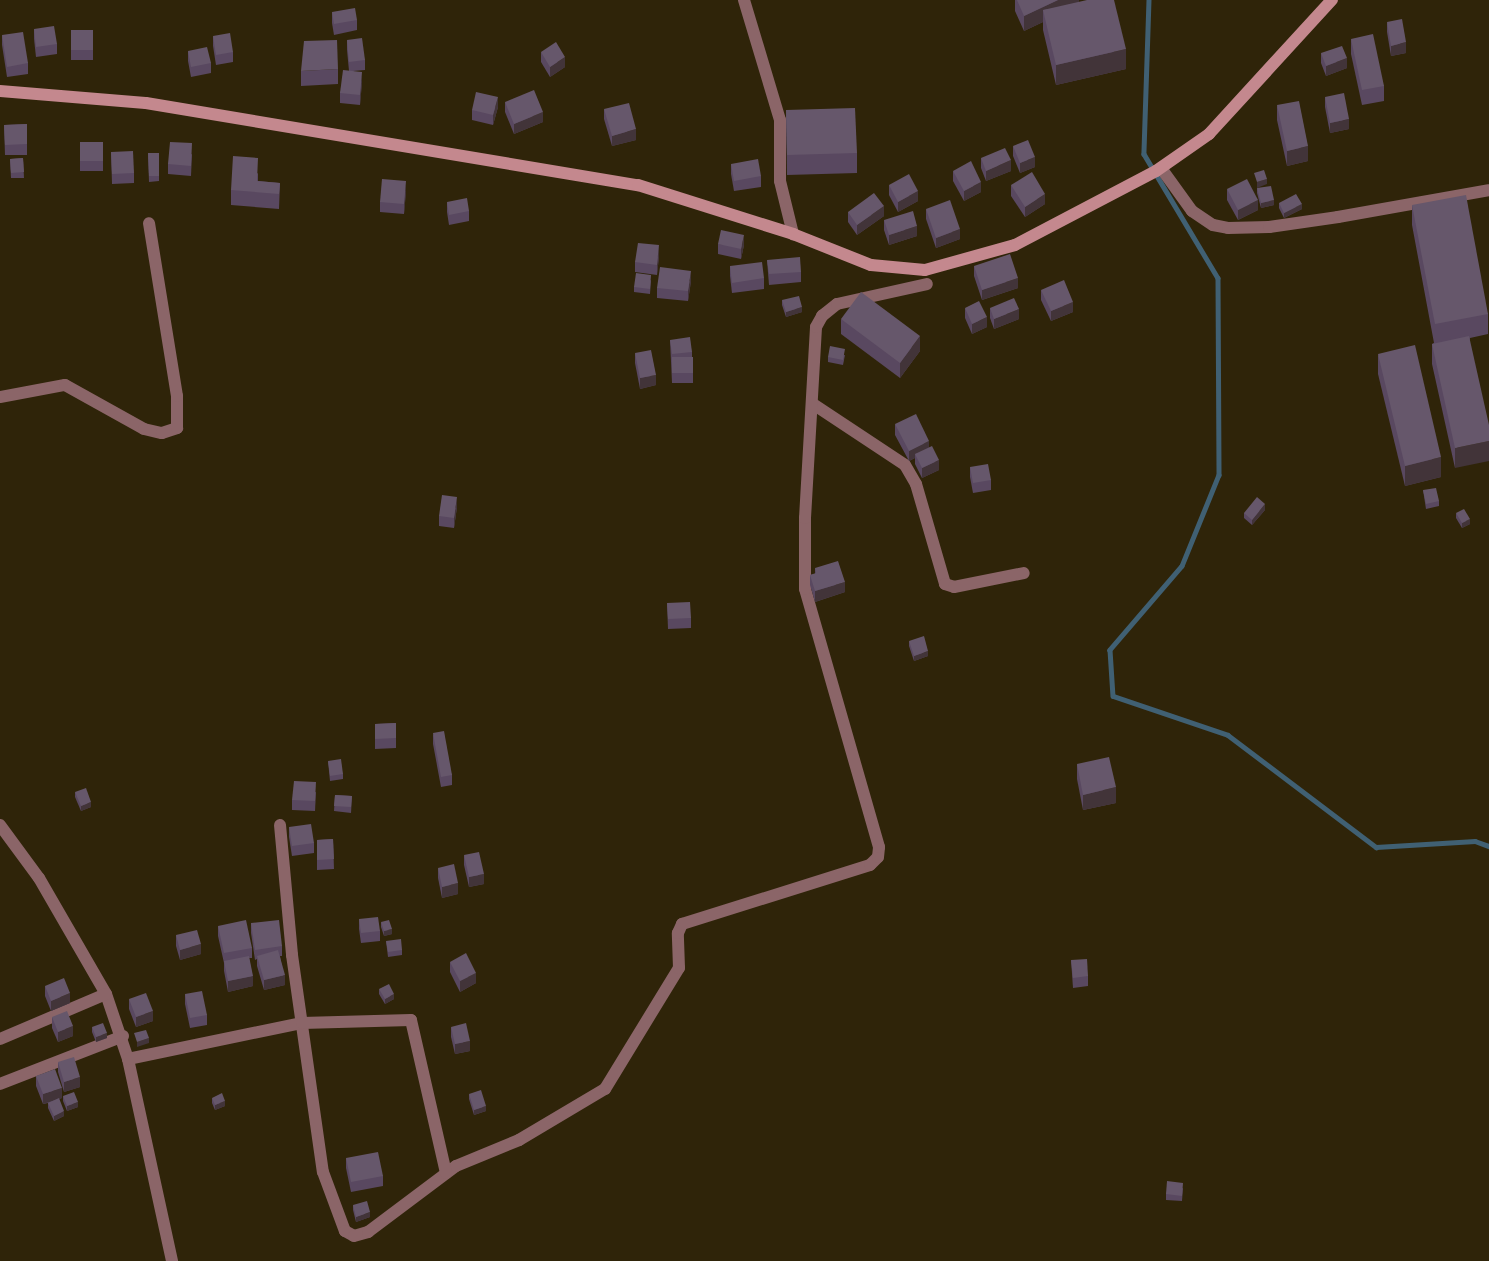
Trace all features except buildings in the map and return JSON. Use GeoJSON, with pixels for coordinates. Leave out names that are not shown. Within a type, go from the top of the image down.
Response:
{"type":"FeatureCollection","features":[{"type":"Feature","properties":{"kind":"main road"},"geometry":{"type":"LineString","coordinates":[[0,91],[146,103],[638,185],[793,234],[871,265],[925,270],[1015,245],[1159,169],[1209,134],[1332,0]]}},
{"type":"Feature","properties":{"kind":"street"},"geometry":{"type":"LineString","coordinates":[[744,0],[780,120],[780,181],[793,234]]}},
{"type":"Feature","properties":{"kind":"street"},"geometry":{"type":"LineString","coordinates":[[1159,169],[1192,211],[1213,225],[1228,228],[1269,227],[1338,217],[1489,190]]}},
{"type":"Feature","properties":{"kind":"street"},"geometry":{"type":"LineString","coordinates":[[0,397],[65,385],[144,429],[162,433],[177,428],[177,396],[149,223]]}},
{"type":"Feature","properties":{"kind":"street"},"geometry":{"type":"LineString","coordinates":[[280,825],[302,1023],[323,1172],[345,1231],[354,1236],[368,1232],[446,1173],[519,1140],[605,1089],[679,968],[678,933],[682,924],[870,865],[878,857],[879,847],[805,589],[805,518],[816,327],[822,316],[837,304],[927,284]]}},
{"type":"Feature","properties":{"kind":"street"},"geometry":{"type":"LineString","coordinates":[[813,404],[905,465],[916,484],[945,584],[954,587],[1024,573]]}},
{"type":"Feature","properties":{"kind":"street"},"geometry":{"type":"LineString","coordinates":[[0,825],[39,878],[106,994],[123,1036],[172,1261]]}},
{"type":"Feature","properties":{"kind":"street"},"geometry":{"type":"LineString","coordinates":[[0,1039],[106,994]]}},
{"type":"Feature","properties":{"kind":"street"},"geometry":{"type":"LineString","coordinates":[[128,1059],[302,1023],[411,1020],[446,1173]]}},
{"type":"Feature","properties":{"kind":"street"},"geometry":{"type":"LineString","coordinates":[[0,1084],[123,1036]]}},
{"type":"Feature","properties":{"kind":"waterway"},"geometry":{"type":"LineString","coordinates":[[1149,0],[1144,154],[1218,278],[1219,475],[1182,566],[1110,650],[1113,696],[1228,735],[1376,847],[1475,841],[1489,846]]}}]}
